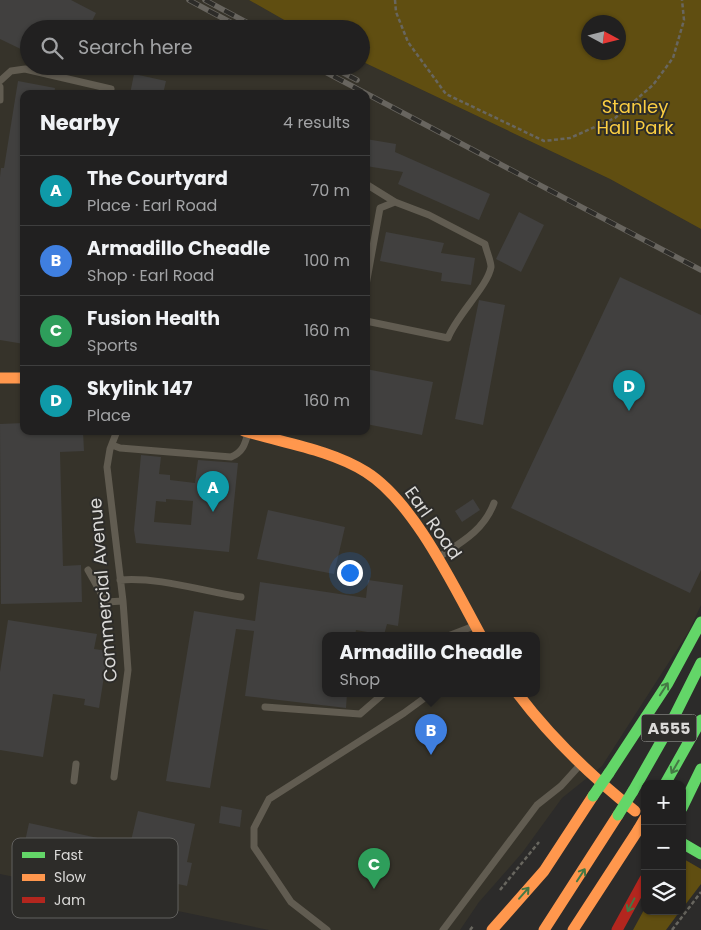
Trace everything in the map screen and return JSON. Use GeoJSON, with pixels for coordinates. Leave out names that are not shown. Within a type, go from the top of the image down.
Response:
{"type":"FeatureCollection","features":[{"type":"Feature","properties":{"kind":"main road"},"geometry":{"type":"LineString","coordinates":[[0,378],[20,378]]}},
{"type":"Feature","properties":{"kind":"main road","name":"Earl Road"},"geometry":{"type":"LineString","coordinates":[[279,436],[366,472],[392,492],[438,557],[478,632]]}},
{"type":"Feature","properties":{"kind":"main road"},"geometry":{"type":"LineString","coordinates":[[492,930],[544,871],[668,682],[701,622]]}},
{"type":"Feature","properties":{"kind":"main road","name":"A555"},"geometry":{"type":"LineString","coordinates":[[544,930],[618,815],[666,733],[701,663]]}},
{"type":"Feature","properties":{"kind":"main road"},"geometry":{"type":"LineString","coordinates":[[520,697],[539,721],[580,765],[641,815]]}},
{"type":"Feature","properties":{"kind":"main road","name":"A555"},"geometry":{"type":"LineString","coordinates":[[667,780],[701,720]]}},
{"type":"Feature","properties":{"kind":"main road"},"geometry":{"type":"LineString","coordinates":[[686,800],[701,769]]}},
{"type":"Feature","properties":{"kind":"main road"},"geometry":{"type":"LineString","coordinates":[[573,930],[641,825]]}},
{"type":"Feature","properties":{"kind":"main road"},"geometry":{"type":"LineString","coordinates":[[686,845],[701,854]]}},
{"type":"Feature","properties":{"kind":"main road"},"geometry":{"type":"LineString","coordinates":[[618,930],[641,887]]}},
{"type":"Feature","properties":{"kind":"lane"},"geometry":{"type":"LineString","coordinates":[[0,81],[11,71],[20,70]]}},
{"type":"Feature","properties":{"kind":"lane"},"geometry":{"type":"LineString","coordinates":[[52,75],[111,88]]}},
{"type":"Feature","properties":{"kind":"lane"},"geometry":{"type":"LineString","coordinates":[[0,87],[0,100]]}},
{"type":"Feature","properties":{"kind":"lane"},"geometry":{"type":"LineString","coordinates":[[370,187],[394,202],[428,215],[485,244],[491,267],[481,288],[462,312],[448,338],[370,322]]}},
{"type":"Feature","properties":{"kind":"lane"},"geometry":{"type":"LineString","coordinates":[[370,263],[380,208],[394,202]]}},
{"type":"Feature","properties":{"kind":"lane","name":"Commercial Avenue"},"geometry":{"type":"LineString","coordinates":[[114,776],[128,675],[123,600],[108,467],[116,435]]}},
{"type":"Feature","properties":{"kind":"lane"},"geometry":{"type":"LineString","coordinates":[[112,445],[120,448],[232,457],[239,454],[244,446],[246,435]]}},
{"type":"Feature","properties":{"kind":"lane"},"geometry":{"type":"LineString","coordinates":[[438,557],[482,527],[490,516],[494,503]]}},
{"type":"Feature","properties":{"kind":"lane"},"geometry":{"type":"LineString","coordinates":[[88,570],[106,602],[123,600]]}},
{"type":"Feature","properties":{"kind":"lane"},"geometry":{"type":"LineString","coordinates":[[120,580],[134,579],[177,584],[241,596]]}},
{"type":"Feature","properties":{"kind":"lane"},"geometry":{"type":"LineString","coordinates":[[458,632],[474,626]]}},
{"type":"Feature","properties":{"kind":"lane"},"geometry":{"type":"LineString","coordinates":[[265,707],[360,714],[380,697]]}},
{"type":"Feature","properties":{"kind":"lane"},"geometry":{"type":"LineString","coordinates":[[327,930],[291,902],[254,847],[254,828],[269,799],[426,697]]}},
{"type":"Feature","properties":{"kind":"lane"},"geometry":{"type":"LineString","coordinates":[[74,781],[76,764]]}},
{"type":"Feature","properties":{"kind":"lane"},"geometry":{"type":"LineString","coordinates":[[443,930],[537,805],[561,786],[580,765]]}},
{"type":"Feature","properties":{"kind":"path"},"geometry":{"type":"LineString","coordinates":[[395,0],[396,12],[408,42],[446,94],[544,141],[570,138],[615,118],[653,85],[673,58],[684,20],[682,0]]}},
{"type":"Feature","properties":{"kind":"path"},"geometry":{"type":"LineString","coordinates":[[498,892],[544,837]]}},
{"type":"Feature","properties":{"kind":"path"},"geometry":{"type":"LineString","coordinates":[[672,930],[701,892]]}},
{"type":"Feature","properties":{"kind":"path"},"geometry":{"type":"LineString","coordinates":[[470,930],[478,919]]}},
{"type":"Feature","properties":{"kind":"shaded area"},"geometry":{"type":"Polygon","coordinates":[[[0,0],[249,0],[284,20],[20,20],[20,75],[370,75],[370,65],[610,179],[701,229],[701,605],[689,631],[602,766],[562,798],[522,853],[479,902],[460,930],[269,930],[178,911],[178,838],[12,838],[12,876],[0,874],[0,0]]]}},
{"type":"Feature","properties":{"kind":"green space","name":"Stanley Hall Park"},"geometry":{"type":"Polygon","coordinates":[[[249,0],[701,0],[701,229],[610,179],[370,65],[370,20],[284,20],[249,0]]]}},
{"type":"Feature","properties":{"kind":"green space"},"geometry":{"type":"Polygon","coordinates":[[[686,860],[701,869],[701,884],[686,904],[686,860]]]}},
{"type":"Feature","properties":{"kind":"green space"},"geometry":{"type":"Polygon","coordinates":[[[641,915],[677,915],[666,930],[633,930],[641,915]]]}},
{"type":"Feature","properties":{"kind":"building"},"geometry":{"type":"Polygon","coordinates":[[[0,0],[71,0],[96,13],[92,20],[20,20],[20,49],[0,39],[0,0]]]}},
{"type":"Feature","properties":{"kind":"building"},"geometry":{"type":"Polygon","coordinates":[[[134,75],[166,81],[164,90],[131,90],[134,75]]]}},
{"type":"Feature","properties":{"kind":"building"},"geometry":{"type":"Polygon","coordinates":[[[18,81],[55,88],[55,90],[20,90],[20,343],[0,340],[0,177],[1,168],[4,168],[18,81]]]}},
{"type":"Feature","properties":{"kind":"building"},"geometry":{"type":"Polygon","coordinates":[[[370,140],[396,144],[395,152],[490,194],[479,220],[398,184],[403,172],[370,167],[370,140]]]}},
{"type":"Feature","properties":{"kind":"building"},"geometry":{"type":"Polygon","coordinates":[[[519,212],[544,225],[521,272],[496,259],[519,212]]]}},
{"type":"Feature","properties":{"kind":"building"},"geometry":{"type":"Polygon","coordinates":[[[386,232],[444,243],[441,253],[475,258],[471,285],[441,281],[442,273],[380,261],[386,232]]]}},
{"type":"Feature","properties":{"kind":"building"},"geometry":{"type":"Polygon","coordinates":[[[620,277],[701,315],[701,570],[690,593],[511,508],[620,277]]]}},
{"type":"Feature","properties":{"kind":"building"},"geometry":{"type":"Polygon","coordinates":[[[479,300],[505,305],[483,425],[455,419],[479,300]]]}},
{"type":"Feature","properties":{"kind":"building"},"geometry":{"type":"Polygon","coordinates":[[[370,370],[433,382],[422,435],[370,425],[370,370]]]}},
{"type":"Feature","properties":{"kind":"building"},"geometry":{"type":"Polygon","coordinates":[[[20,423],[20,435],[83,435],[84,451],[60,452],[63,566],[81,565],[82,602],[1,604],[0,424],[20,423]]]}},
{"type":"Feature","properties":{"kind":"building"},"geometry":{"type":"Polygon","coordinates":[[[141,455],[161,457],[159,474],[170,475],[170,480],[195,483],[198,460],[238,463],[229,552],[136,543],[134,530],[141,455]],[[166,499],[166,502],[156,501],[154,522],[191,525],[193,501],[166,499]]]}},
{"type":"Feature","properties":{"kind":"building"},"geometry":{"type":"Polygon","coordinates":[[[473,499],[480,510],[462,522],[455,511],[473,499]]]}},
{"type":"Feature","properties":{"kind":"building"},"geometry":{"type":"Polygon","coordinates":[[[268,510],[345,527],[334,574],[257,559],[268,510]]]}},
{"type":"Feature","properties":{"kind":"building"},"geometry":{"type":"Polygon","coordinates":[[[368,580],[403,585],[398,626],[387,624],[385,632],[356,630],[356,632],[322,632],[322,697],[347,697],[346,708],[245,696],[254,631],[236,629],[210,788],[166,781],[194,611],[255,621],[260,582],[366,598],[368,580]]]}},
{"type":"Feature","properties":{"kind":"building"},"geometry":{"type":"Polygon","coordinates":[[[8,620],[97,634],[94,649],[108,651],[99,708],[84,705],[85,699],[53,694],[43,757],[0,750],[0,672],[8,620]]]}},
{"type":"Feature","properties":{"kind":"building"},"geometry":{"type":"Polygon","coordinates":[[[221,806],[242,810],[240,827],[219,823],[221,806]]]}},
{"type":"Feature","properties":{"kind":"building"},"geometry":{"type":"Polygon","coordinates":[[[138,811],[195,824],[187,862],[192,863],[187,886],[178,884],[178,838],[132,838],[138,811]]]}},
{"type":"Feature","properties":{"kind":"building"},"geometry":{"type":"Polygon","coordinates":[[[29,823],[98,838],[26,838],[29,823]]]}},
{"type":"Feature","properties":{"kind":"railway"},"geometry":{"type":"LineString","coordinates":[[189,0],[226,20]]}},
{"type":"Feature","properties":{"kind":"railway"},"geometry":{"type":"LineString","coordinates":[[205,0],[242,20]]}},
{"type":"Feature","properties":{"kind":"railway"},"geometry":{"type":"LineString","coordinates":[[331,75],[360,90]]}},
{"type":"Feature","properties":{"kind":"railway"},"geometry":{"type":"LineString","coordinates":[[347,75],[357,80]]}},
{"type":"Feature","properties":{"kind":"railway"},"geometry":{"type":"LineString","coordinates":[[370,96],[701,270]]}},
{"type":"Feature","properties":{"kind":"traffic: fast"},"geometry":{"type":"LineString","coordinates":[[609,773],[668,683],[701,622]]}},
{"type":"Feature","properties":{"kind":"traffic: fast"},"geometry":{"type":"LineString","coordinates":[[633,791],[666,733],[701,663]]}},
{"type":"Feature","properties":{"kind":"traffic: fast"},"geometry":{"type":"LineString","coordinates":[[667,780],[701,720]]}},
{"type":"Feature","properties":{"kind":"traffic: fast"},"geometry":{"type":"LineString","coordinates":[[686,800],[701,769]]}},
{"type":"Feature","properties":{"kind":"traffic: fast"},"geometry":{"type":"LineString","coordinates":[[593,796],[609,773]]}},
{"type":"Feature","properties":{"kind":"traffic: fast"},"geometry":{"type":"LineString","coordinates":[[618,815],[633,791]]}},
{"type":"Feature","properties":{"kind":"traffic: fast"},"geometry":{"type":"LineString","coordinates":[[686,845],[701,854]]}},
{"type":"Feature","properties":{"kind":"traffic: slow"},"geometry":{"type":"LineString","coordinates":[[0,378],[20,378]]}},
{"type":"Feature","properties":{"kind":"traffic: slow"},"geometry":{"type":"LineString","coordinates":[[259,435],[338,458],[366,472],[384,486],[400,503],[431,547],[479,632]]}},
{"type":"Feature","properties":{"kind":"traffic: slow"},"geometry":{"type":"LineString","coordinates":[[520,697],[544,726],[573,756],[635,811]]}},
{"type":"Feature","properties":{"kind":"traffic: slow"},"geometry":{"type":"LineString","coordinates":[[492,930],[544,871],[593,796]]}},
{"type":"Feature","properties":{"kind":"traffic: slow"},"geometry":{"type":"LineString","coordinates":[[544,930],[618,815]]}},
{"type":"Feature","properties":{"kind":"traffic: slow"},"geometry":{"type":"LineString","coordinates":[[638,830],[641,825]]}},
{"type":"Feature","properties":{"kind":"traffic: slow"},"geometry":{"type":"LineString","coordinates":[[573,930],[638,830]]}},
{"type":"Feature","properties":{"kind":"traffic: jam"},"geometry":{"type":"LineString","coordinates":[[617,930],[641,886]]}},
{"type":"Feature","properties":{"kind":"place","name":"Skylink 147"},"geometry":{"type":"Point","coordinates":[629,411]}},
{"type":"Feature","properties":{"kind":"place","name":"The Courtyard"},"geometry":{"type":"Point","coordinates":[213,512]}},
{"type":"Feature","properties":{"kind":"place","name":"Armadillo Cheadle"},"geometry":{"type":"Point","coordinates":[431,755]}},
{"type":"Feature","properties":{"kind":"place","name":"Fusion Health"},"geometry":{"type":"Point","coordinates":[374,889]}}]}
